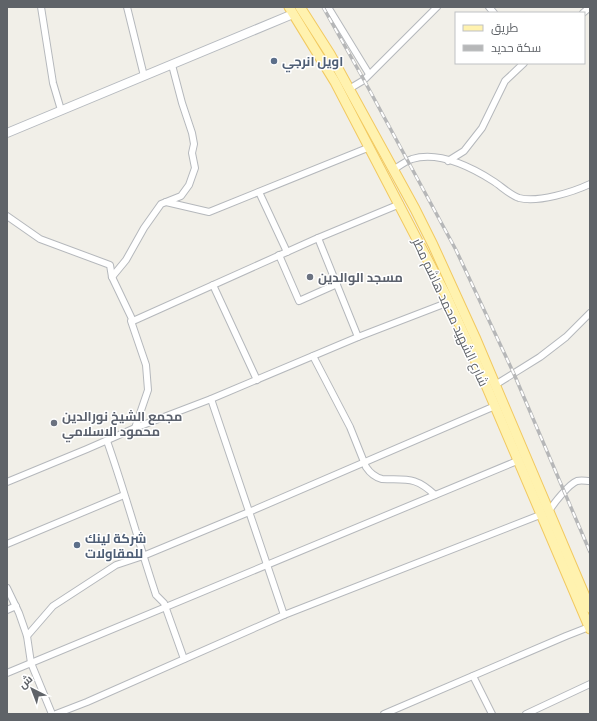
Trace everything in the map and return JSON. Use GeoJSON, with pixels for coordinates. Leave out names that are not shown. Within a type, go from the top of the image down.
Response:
{"type":"FeatureCollection","features":[{"type":"Feature","properties":{"kind":"main road","name":"شارع الشهيد محمد هاشم مطر"},"geometry":{"type":"LineString","coordinates":[[300,7],[330,54],[415,209],[433,245],[495,385],[590,628]]}},
{"type":"Feature","properties":{"kind":"main road","name":"شارع الشهيد محمد هاشم مطر"},"geometry":{"type":"LineString","coordinates":[[291,11],[335,82],[400,204],[449,302],[518,461],[590,608]]}},
{"type":"Feature","properties":{"kind":"street"},"geometry":{"type":"LineString","coordinates":[[41,7],[53,83],[61,110]]}},
{"type":"Feature","properties":{"kind":"street"},"geometry":{"type":"LineString","coordinates":[[127,7],[144,76]]}},
{"type":"Feature","properties":{"kind":"street"},"geometry":{"type":"LineString","coordinates":[[328,7],[368,74]]}},
{"type":"Feature","properties":{"kind":"street"},"geometry":{"type":"LineString","coordinates":[[349,89],[364,80],[368,74],[437,7]]}},
{"type":"Feature","properties":{"kind":"street"},"geometry":{"type":"LineString","coordinates":[[7,133],[172,64],[291,11]]}},
{"type":"Feature","properties":{"kind":"street"},"geometry":{"type":"LineString","coordinates":[[112,277],[126,260],[150,219],[161,204],[181,196],[189,185],[195,168],[192,153],[194,144],[192,133],[182,103],[172,64]]}},
{"type":"Feature","properties":{"kind":"street"},"geometry":{"type":"LineString","coordinates":[[448,161],[464,151],[482,128],[505,81],[523,64]]}},
{"type":"Feature","properties":{"kind":"street"},"geometry":{"type":"LineString","coordinates":[[166,202],[209,212],[370,147]]}},
{"type":"Feature","properties":{"kind":"street"},"geometry":{"type":"LineString","coordinates":[[393,170],[412,159],[430,157],[448,161],[482,174],[519,198],[527,199],[558,196],[590,184]]}},
{"type":"Feature","properties":{"kind":"street"},"geometry":{"type":"LineString","coordinates":[[259,192],[287,252]]}},
{"type":"Feature","properties":{"kind":"street"},"geometry":{"type":"LineString","coordinates":[[133,321],[279,255],[400,204]]}},
{"type":"Feature","properties":{"kind":"street"},"geometry":{"type":"LineString","coordinates":[[7,216],[40,239],[110,265],[112,277],[133,321],[131,321],[134,334],[146,365],[148,390],[135,428]]}},
{"type":"Feature","properties":{"kind":"street"},"geometry":{"type":"LineString","coordinates":[[318,238],[358,337]]}},
{"type":"Feature","properties":{"kind":"street"},"geometry":{"type":"LineString","coordinates":[[279,255],[299,301],[337,284]]}},
{"type":"Feature","properties":{"kind":"street"},"geometry":{"type":"LineString","coordinates":[[213,285],[257,380]]}},
{"type":"Feature","properties":{"kind":"street"},"geometry":{"type":"LineString","coordinates":[[7,482],[358,337],[449,302]]}},
{"type":"Feature","properties":{"kind":"street"},"geometry":{"type":"LineString","coordinates":[[495,385],[540,357],[566,337],[590,313]]}},
{"type":"Feature","properties":{"kind":"street"},"geometry":{"type":"LineString","coordinates":[[313,356],[350,427],[364,463],[370,473],[382,479],[414,480],[422,484],[436,495]]}},
{"type":"Feature","properties":{"kind":"street"},"geometry":{"type":"LineString","coordinates":[[211,399],[284,615]]}},
{"type":"Feature","properties":{"kind":"street"},"geometry":{"type":"LineString","coordinates":[[27,636],[53,606],[116,565],[143,556],[249,512],[494,406]]}},
{"type":"Feature","properties":{"kind":"street"},"geometry":{"type":"LineString","coordinates":[[107,441],[156,595],[164,603],[184,659]]}},
{"type":"Feature","properties":{"kind":"street"},"geometry":{"type":"LineString","coordinates":[[7,673],[518,461]]}},
{"type":"Feature","properties":{"kind":"street"},"geometry":{"type":"LineString","coordinates":[[56,714],[87,702],[284,615],[544,513],[571,484],[579,480],[590,481]]}},
{"type":"Feature","properties":{"kind":"street"},"geometry":{"type":"LineString","coordinates":[[7,544],[124,495]]}},
{"type":"Feature","properties":{"kind":"street"},"geometry":{"type":"LineString","coordinates":[[7,588],[16,606],[27,636],[31,663],[52,714]]}},
{"type":"Feature","properties":{"kind":"street"},"geometry":{"type":"LineString","coordinates":[[7,610],[16,606]]}},
{"type":"Feature","properties":{"kind":"street"},"geometry":{"type":"LineString","coordinates":[[384,714],[566,636],[590,628]]}},
{"type":"Feature","properties":{"kind":"street"},"geometry":{"type":"LineString","coordinates":[[473,676],[492,714]]}},
{"type":"Feature","properties":{"kind":"street"},"geometry":{"type":"LineString","coordinates":[[526,714],[590,684]]}},
{"type":"Feature","properties":{"kind":"railway"},"geometry":{"type":"LineString","coordinates":[[323,7],[456,250],[514,374],[590,552]]}},
{"type":"Feature","properties":{"kind":"place","name":"اويل انرجي"},"geometry":{"type":"Point","coordinates":[274,61]}},
{"type":"Feature","properties":{"kind":"place","name":"مسجد الوالدين"},"geometry":{"type":"Point","coordinates":[310,277]}},
{"type":"Feature","properties":{"kind":"place","name":"مجمع الشيخ نورالدين محمود الاسلامي"},"geometry":{"type":"Point","coordinates":[54,423]}},
{"type":"Feature","properties":{"kind":"place","name":"شركة لينك للمقاولات"},"geometry":{"type":"Point","coordinates":[77,545]}}]}
